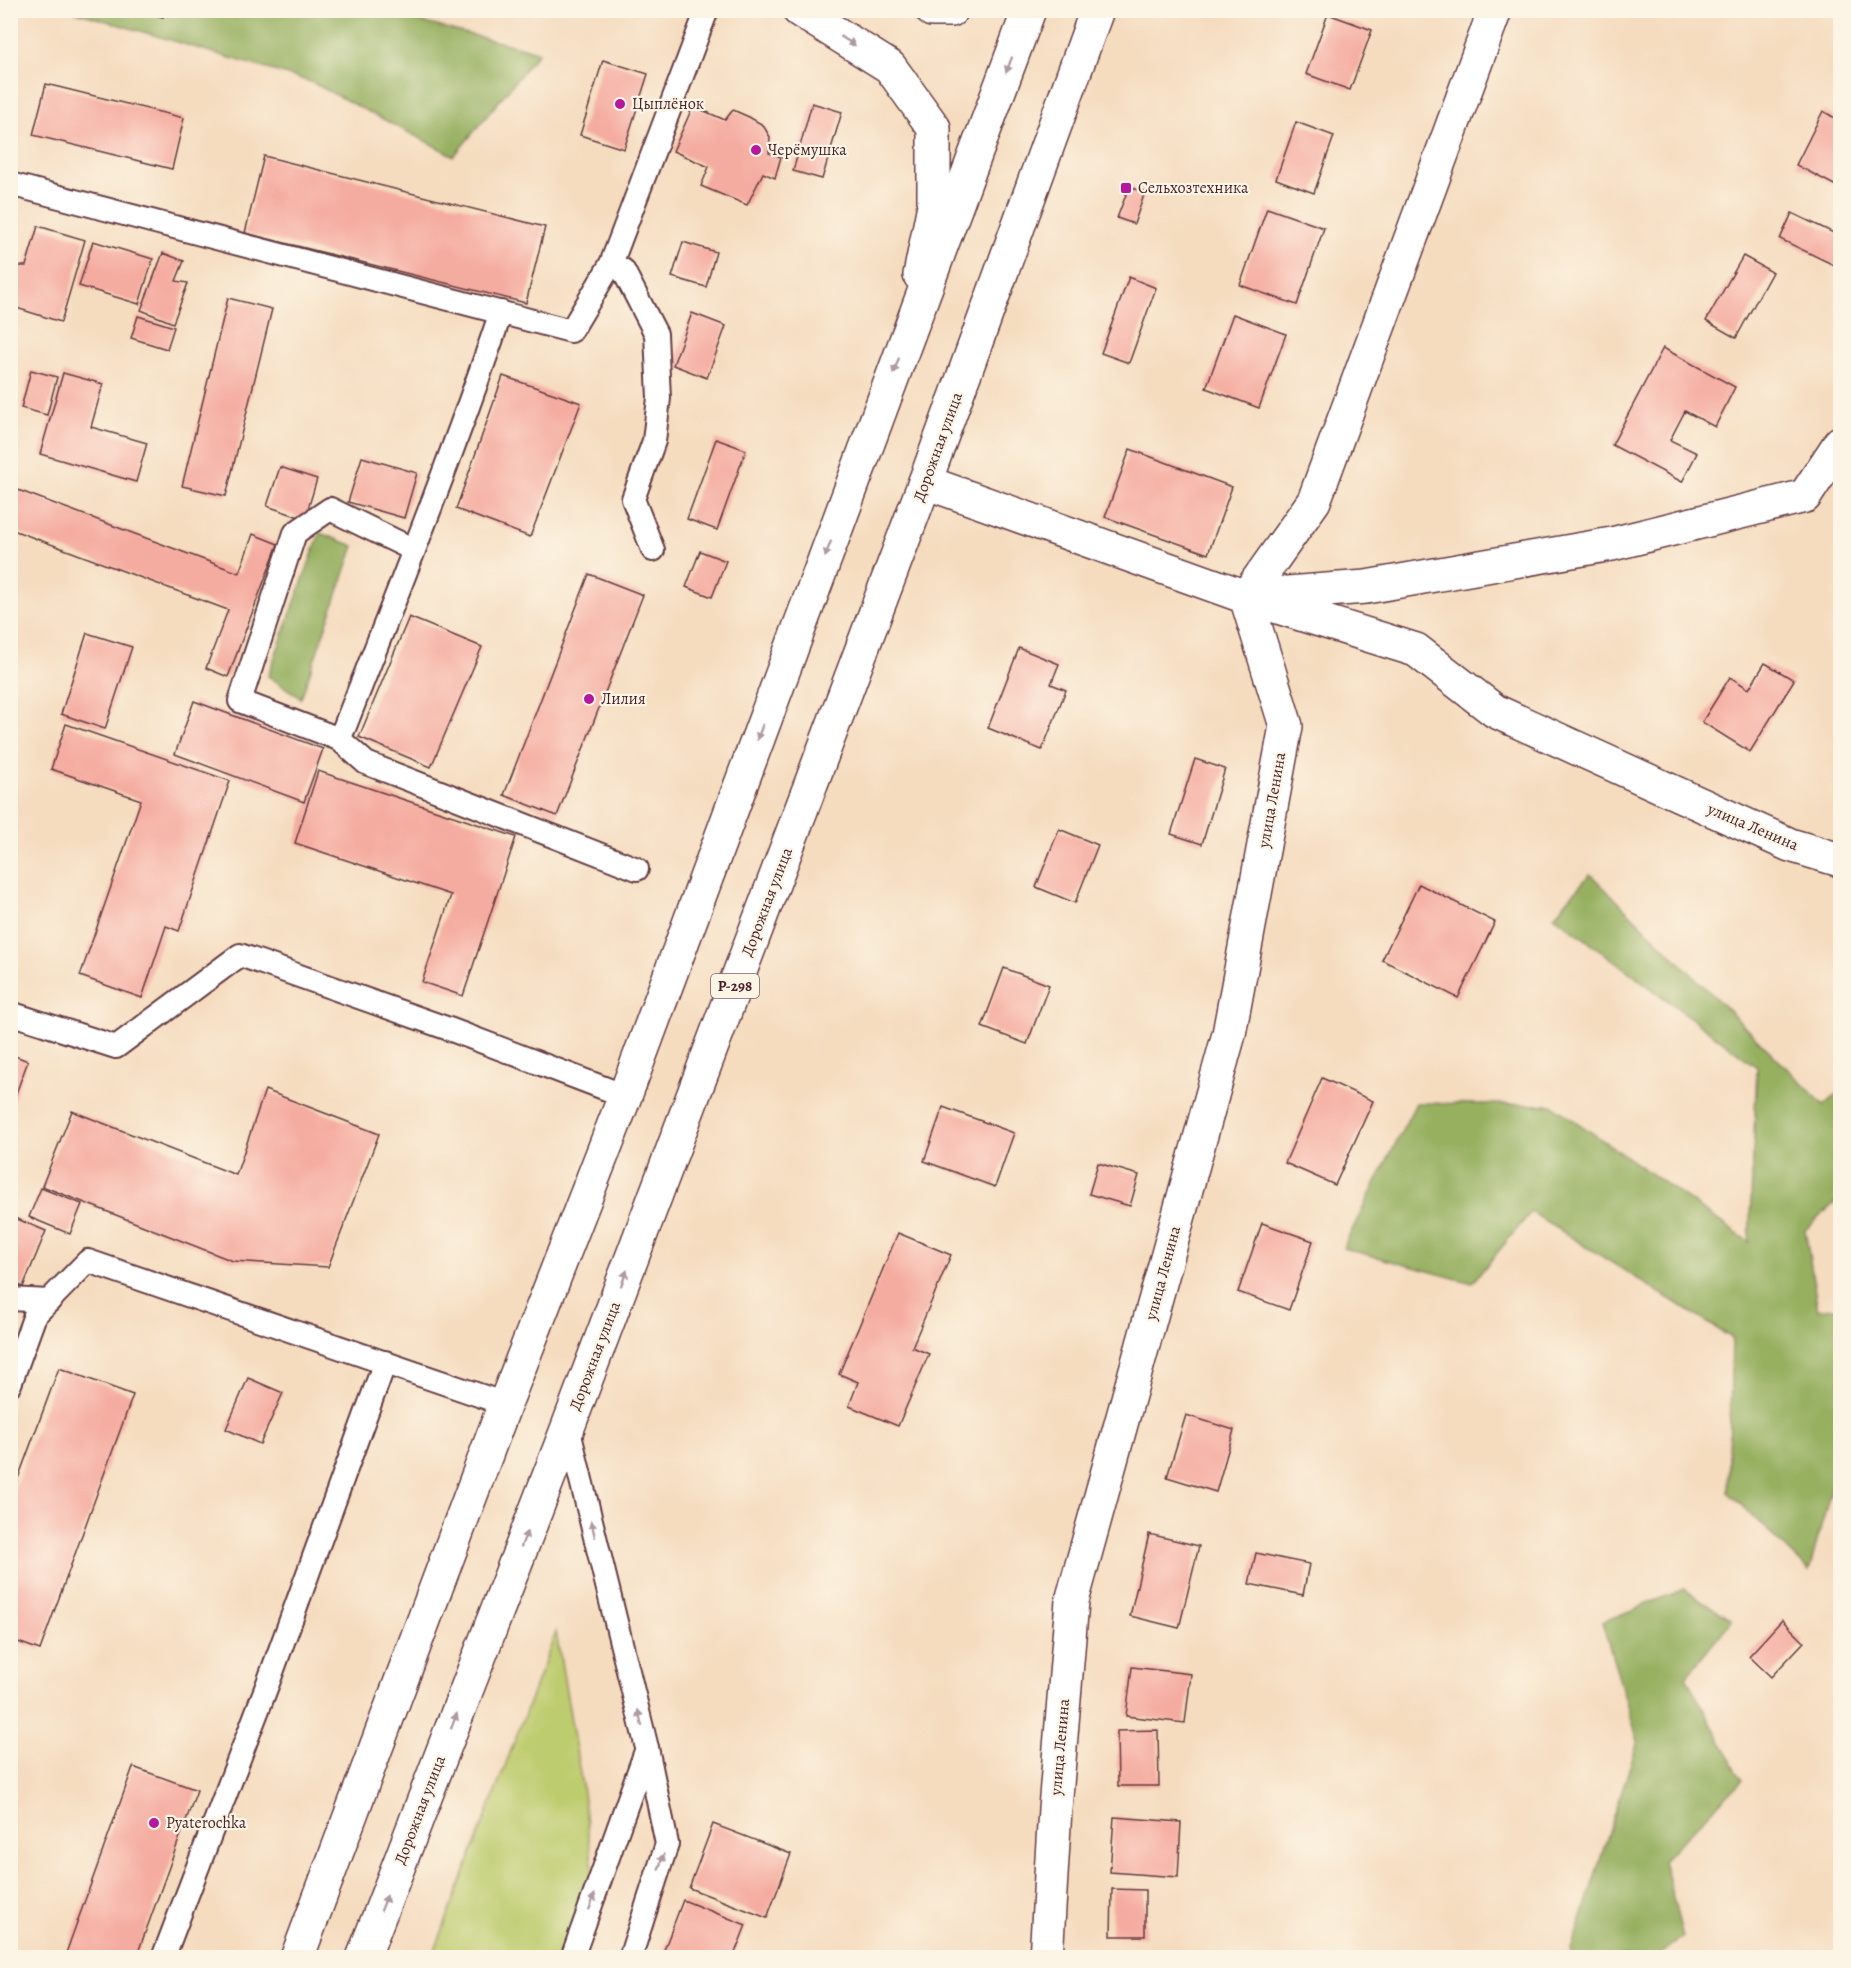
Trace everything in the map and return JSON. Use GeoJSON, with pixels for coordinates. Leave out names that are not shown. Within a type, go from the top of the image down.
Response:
{"type":"FeatureCollection","features":[{"type":"Feature","properties":{"kind":"main road"},"geometry":{"type":"LineString","coordinates":[[799,10],[890,68],[934,128],[934,205],[910,328]]}},
{"type":"Feature","properties":{"kind":"main road"},"geometry":{"type":"LineString","coordinates":[[932,10],[951,10]]}},
{"type":"Feature","properties":{"kind":"main road"},"geometry":{"type":"LineString","coordinates":[[297,1958],[505,1404],[625,1096],[1029,10]]}},
{"type":"Feature","properties":{"kind":"main road","name":"Дорожная улица"},"geometry":{"type":"LineString","coordinates":[[363,1958],[568,1427],[926,482],[1097,10]]}},
{"type":"Feature","properties":{"kind":"main road"},"geometry":{"type":"LineString","coordinates":[[1246,597],[1314,501],[1496,10]]}},
{"type":"Feature","properties":{"kind":"main road","name":"улица Ленина"},"geometry":{"type":"LineString","coordinates":[[1246,597],[1366,586],[1612,544],[1806,496],[1840,443]]}},
{"type":"Feature","properties":{"kind":"main road","name":"улица Ленина"},"geometry":{"type":"LineString","coordinates":[[926,482],[1246,597],[1416,650],[1495,711],[1790,845],[1840,860]]}},
{"type":"Feature","properties":{"kind":"main road","name":"улица Ленина"},"geometry":{"type":"LineString","coordinates":[[1046,1958],[1055,1809],[1072,1601],[1229,1034],[1286,726],[1246,597]]}},
{"type":"Feature","properties":{"kind":"lane"},"geometry":{"type":"LineString","coordinates":[[10,184],[571,331],[611,264],[707,10]]}},
{"type":"Feature","properties":{"kind":"lane"},"geometry":{"type":"LineString","coordinates":[[611,264],[623,270],[656,334],[659,398],[654,441],[633,499],[653,550]]}},
{"type":"Feature","properties":{"kind":"lane"},"geometry":{"type":"LineString","coordinates":[[339,739],[414,550],[501,312]]}},
{"type":"Feature","properties":{"kind":"lane"},"geometry":{"type":"LineString","coordinates":[[414,550],[330,508],[295,533],[240,701],[339,739],[366,763],[637,869]]}},
{"type":"Feature","properties":{"kind":"lane"},"geometry":{"type":"LineString","coordinates":[[10,1013],[116,1047],[240,955],[449,1029],[625,1096]]}},
{"type":"Feature","properties":{"kind":"lane"},"geometry":{"type":"LineString","coordinates":[[10,1384],[35,1315],[88,1261],[505,1404]]}},
{"type":"Feature","properties":{"kind":"lane"},"geometry":{"type":"LineString","coordinates":[[10,1299],[49,1301]]}},
{"type":"Feature","properties":{"kind":"lane"},"geometry":{"type":"LineString","coordinates":[[163,1958],[385,1362]]}},
{"type":"Feature","properties":{"kind":"lane"},"geometry":{"type":"LineString","coordinates":[[568,1427],[647,1748],[667,1844],[630,1958]]}},
{"type":"Feature","properties":{"kind":"lane"},"geometry":{"type":"LineString","coordinates":[[573,1958],[647,1748]]}},
{"type":"Feature","properties":{"kind":"green space"},"geometry":{"type":"Polygon","coordinates":[[[73,11],[378,11],[539,52],[454,156],[311,82],[73,11]]]}},
{"type":"Feature","properties":{"kind":"green space"},"geometry":{"type":"Polygon","coordinates":[[[320,533],[354,546],[301,698],[268,676],[320,533]]]}},
{"type":"Feature","properties":{"kind":"green space"},"geometry":{"type":"Polygon","coordinates":[[[1590,874],[1824,1105],[1840,1091],[1840,1198],[1805,1230],[1818,1310],[1840,1307],[1840,1457],[1809,1571],[1728,1492],[1732,1338],[1531,1212],[1472,1283],[1343,1248],[1416,1103],[1552,1105],[1749,1242],[1757,1067],[1554,916],[1590,874]]]}},
{"type":"Feature","properties":{"kind":"green space"},"geometry":{"type":"Polygon","coordinates":[[[1684,1589],[1732,1620],[1686,1677],[1742,1780],[1663,1860],[1683,1937],[1654,1957],[1569,1957],[1638,1741],[1602,1622],[1684,1589]]]}},
{"type":"Feature","properties":{"kind":"green space"},"geometry":{"type":"Polygon","coordinates":[[[556,1632],[582,1785],[593,1871],[562,1957],[432,1958],[556,1632]]]}},
{"type":"Feature","properties":{"kind":"building"},"geometry":{"type":"Polygon","coordinates":[[[133,10],[164,10],[163,17],[133,10]]]}},
{"type":"Feature","properties":{"kind":"building"},"geometry":{"type":"Polygon","coordinates":[[[1328,14],[1372,30],[1350,90],[1306,74],[1328,14]]]}},
{"type":"Feature","properties":{"kind":"building"},"geometry":{"type":"Polygon","coordinates":[[[603,60],[648,74],[624,149],[580,135],[603,60]]]}},
{"type":"Feature","properties":{"kind":"building"},"geometry":{"type":"Polygon","coordinates":[[[46,84],[184,118],[172,169],[33,135],[46,84]]]}},
{"type":"Feature","properties":{"kind":"building"},"geometry":{"type":"Polygon","coordinates":[[[812,103],[842,112],[822,179],[793,171],[812,103]]]}},
{"type":"Feature","properties":{"kind":"building"},"geometry":{"type":"Polygon","coordinates":[[[693,106],[725,120],[733,110],[763,125],[770,137],[769,153],[781,157],[775,178],[763,173],[747,205],[701,186],[709,167],[673,151],[693,106]]]}},
{"type":"Feature","properties":{"kind":"building"},"geometry":{"type":"Polygon","coordinates":[[[1823,111],[1840,121],[1840,188],[1796,165],[1823,111]]]}},
{"type":"Feature","properties":{"kind":"building"},"geometry":{"type":"Polygon","coordinates":[[[1296,122],[1334,136],[1314,193],[1276,179],[1296,122]]]}},
{"type":"Feature","properties":{"kind":"building"},"geometry":{"type":"Polygon","coordinates":[[[264,156],[545,227],[526,303],[245,233],[264,156]]]}},
{"type":"Feature","properties":{"kind":"building"},"geometry":{"type":"Polygon","coordinates":[[[1129,187],[1145,192],[1134,224],[1117,218],[1129,187]]]}},
{"type":"Feature","properties":{"kind":"building"},"geometry":{"type":"Polygon","coordinates":[[[1267,208],[1324,228],[1297,305],[1240,285],[1267,208]]]}},
{"type":"Feature","properties":{"kind":"building"},"geometry":{"type":"Polygon","coordinates":[[[1792,213],[1840,236],[1840,268],[1780,239],[1792,213]]]}},
{"type":"Feature","properties":{"kind":"building"},"geometry":{"type":"Polygon","coordinates":[[[38,226],[85,240],[61,322],[10,306],[10,286],[17,266],[26,266],[38,226]]]}},
{"type":"Feature","properties":{"kind":"building"},"geometry":{"type":"Polygon","coordinates":[[[93,241],[153,259],[139,304],[79,286],[93,241]]]}},
{"type":"Feature","properties":{"kind":"building"},"geometry":{"type":"Polygon","coordinates":[[[683,242],[716,252],[706,287],[672,277],[683,242]]]}},
{"type":"Feature","properties":{"kind":"building"},"geometry":{"type":"Polygon","coordinates":[[[163,253],[184,261],[176,281],[188,283],[173,323],[141,310],[163,253]]]}},
{"type":"Feature","properties":{"kind":"building"},"geometry":{"type":"Polygon","coordinates":[[[1743,256],[1772,272],[1736,338],[1706,321],[1743,256]]]}},
{"type":"Feature","properties":{"kind":"building"},"geometry":{"type":"Polygon","coordinates":[[[1129,277],[1156,288],[1129,363],[1101,353],[1129,277]]]}},
{"type":"Feature","properties":{"kind":"building"},"geometry":{"type":"Polygon","coordinates":[[[228,298],[272,309],[226,496],[182,486],[228,298]]]}},
{"type":"Feature","properties":{"kind":"building"},"geometry":{"type":"Polygon","coordinates":[[[692,313],[726,326],[707,378],[673,365],[692,313]]]}},
{"type":"Feature","properties":{"kind":"building"},"geometry":{"type":"Polygon","coordinates":[[[1233,314],[1286,334],[1259,408],[1206,388],[1233,314]]]}},
{"type":"Feature","properties":{"kind":"building"},"geometry":{"type":"Polygon","coordinates":[[[138,316],[174,327],[167,349],[131,338],[138,316]]]}},
{"type":"Feature","properties":{"kind":"building"},"geometry":{"type":"Polygon","coordinates":[[[1663,348],[1735,387],[1715,427],[1685,411],[1670,440],[1697,453],[1682,482],[1612,445],[1663,348]]]}},
{"type":"Feature","properties":{"kind":"building"},"geometry":{"type":"Polygon","coordinates":[[[31,370],[57,377],[47,415],[21,408],[31,370]]]}},
{"type":"Feature","properties":{"kind":"building"},"geometry":{"type":"Polygon","coordinates":[[[63,373],[103,384],[91,427],[147,443],[136,482],[40,454],[63,373]]]}},
{"type":"Feature","properties":{"kind":"building"},"geometry":{"type":"Polygon","coordinates":[[[503,376],[581,403],[530,537],[456,509],[503,376]]]}},
{"type":"Feature","properties":{"kind":"building"},"geometry":{"type":"Polygon","coordinates":[[[716,439],[746,450],[717,530],[687,519],[716,439]]]}},
{"type":"Feature","properties":{"kind":"building"},"geometry":{"type":"Polygon","coordinates":[[[1130,449],[1232,487],[1208,554],[1105,517],[1130,449]]]}},
{"type":"Feature","properties":{"kind":"building"},"geometry":{"type":"Polygon","coordinates":[[[362,457],[417,473],[404,518],[348,502],[362,457]]]}},
{"type":"Feature","properties":{"kind":"building"},"geometry":{"type":"Polygon","coordinates":[[[280,467],[317,479],[305,519],[267,506],[280,467]]]}},
{"type":"Feature","properties":{"kind":"building"},"geometry":{"type":"Polygon","coordinates":[[[10,487],[239,573],[253,534],[278,544],[228,677],[206,668],[228,610],[10,529],[10,487]]]}},
{"type":"Feature","properties":{"kind":"building"},"geometry":{"type":"Polygon","coordinates":[[[700,551],[726,561],[712,597],[686,587],[700,551]]]}},
{"type":"Feature","properties":{"kind":"building"},"geometry":{"type":"Polygon","coordinates":[[[589,574],[643,595],[557,816],[504,795],[589,574]]]}},
{"type":"Feature","properties":{"kind":"building"},"geometry":{"type":"Polygon","coordinates":[[[409,617],[482,647],[431,767],[359,737],[409,617]]]}},
{"type":"Feature","properties":{"kind":"building"},"geometry":{"type":"Polygon","coordinates":[[[87,633],[132,647],[105,729],[61,714],[87,633]]]}},
{"type":"Feature","properties":{"kind":"building"},"geometry":{"type":"Polygon","coordinates":[[[1019,648],[1059,664],[1051,684],[1066,690],[1042,750],[988,728],[1019,648]]]}},
{"type":"Feature","properties":{"kind":"building"},"geometry":{"type":"Polygon","coordinates":[[[1765,663],[1794,680],[1750,752],[1702,722],[1730,677],[1749,689],[1765,663]]]}},
{"type":"Feature","properties":{"kind":"building"},"geometry":{"type":"Polygon","coordinates":[[[194,701],[323,749],[304,802],[175,754],[194,701]]]}},
{"type":"Feature","properties":{"kind":"building"},"geometry":{"type":"Polygon","coordinates":[[[66,724],[230,781],[179,931],[166,926],[142,998],[80,976],[141,800],[51,769],[66,724]]]}},
{"type":"Feature","properties":{"kind":"building"},"geometry":{"type":"Polygon","coordinates":[[[1195,759],[1225,769],[1202,844],[1171,834],[1195,759]]]}},
{"type":"Feature","properties":{"kind":"building"},"geometry":{"type":"Polygon","coordinates":[[[318,771],[516,837],[463,996],[422,982],[451,895],[295,843],[318,771]]]}},
{"type":"Feature","properties":{"kind":"building"},"geometry":{"type":"Polygon","coordinates":[[[1059,829],[1098,845],[1075,903],[1036,887],[1059,829]]]}},
{"type":"Feature","properties":{"kind":"building"},"geometry":{"type":"Polygon","coordinates":[[[1419,884],[1495,922],[1458,998],[1382,960],[1419,884]]]}},
{"type":"Feature","properties":{"kind":"building"},"geometry":{"type":"Polygon","coordinates":[[[1004,968],[1049,985],[1027,1044],[982,1027],[1004,968]]]}},
{"type":"Feature","properties":{"kind":"building"},"geometry":{"type":"Polygon","coordinates":[[[10,1054],[28,1061],[11,1107],[10,1107],[10,1054]]]}},
{"type":"Feature","properties":{"kind":"building"},"geometry":{"type":"Polygon","coordinates":[[[1322,1078],[1373,1101],[1335,1185],[1285,1163],[1322,1078]]]}},
{"type":"Feature","properties":{"kind":"building"},"geometry":{"type":"Polygon","coordinates":[[[265,1090],[379,1134],[328,1267],[233,1261],[42,1186],[72,1111],[236,1175],[265,1090]]]}},
{"type":"Feature","properties":{"kind":"building"},"geometry":{"type":"Polygon","coordinates":[[[943,1107],[1014,1133],[995,1187],[924,1161],[943,1107]]]}},
{"type":"Feature","properties":{"kind":"building"},"geometry":{"type":"Polygon","coordinates":[[[1098,1163],[1139,1175],[1130,1206],[1089,1194],[1098,1163]]]}},
{"type":"Feature","properties":{"kind":"building"},"geometry":{"type":"Polygon","coordinates":[[[41,1188],[82,1204],[70,1234],[29,1217],[41,1188]]]}},
{"type":"Feature","properties":{"kind":"building"},"geometry":{"type":"Polygon","coordinates":[[[10,1216],[46,1231],[23,1287],[10,1281],[10,1216]]]}},
{"type":"Feature","properties":{"kind":"building"},"geometry":{"type":"Polygon","coordinates":[[[1262,1223],[1313,1241],[1289,1310],[1238,1292],[1262,1223]]]}},
{"type":"Feature","properties":{"kind":"building"},"geometry":{"type":"Polygon","coordinates":[[[898,1233],[951,1255],[912,1347],[929,1354],[898,1426],[849,1406],[858,1382],[839,1374],[898,1233]]]}},
{"type":"Feature","properties":{"kind":"building"},"geometry":{"type":"Polygon","coordinates":[[[59,1368],[133,1395],[40,1650],[10,1639],[10,1500],[59,1368]]]}},
{"type":"Feature","properties":{"kind":"building"},"geometry":{"type":"Polygon","coordinates":[[[248,1378],[283,1393],[260,1444],[226,1429],[248,1378]]]}},
{"type":"Feature","properties":{"kind":"building"},"geometry":{"type":"Polygon","coordinates":[[[1186,1415],[1234,1430],[1216,1492],[1167,1477],[1186,1415]]]}},
{"type":"Feature","properties":{"kind":"building"},"geometry":{"type":"Polygon","coordinates":[[[1149,1534],[1199,1546],[1179,1628],[1130,1616],[1149,1534]]]}},
{"type":"Feature","properties":{"kind":"building"},"geometry":{"type":"Polygon","coordinates":[[[1256,1553],[1309,1564],[1303,1595],[1249,1584],[1256,1553]]]}},
{"type":"Feature","properties":{"kind":"building"},"geometry":{"type":"Polygon","coordinates":[[[1782,1620],[1804,1642],[1771,1677],[1749,1656],[1782,1620]]]}},
{"type":"Feature","properties":{"kind":"building"},"geometry":{"type":"Polygon","coordinates":[[[1132,1667],[1191,1674],[1185,1723],[1126,1716],[1132,1667]]]}},
{"type":"Feature","properties":{"kind":"building"},"geometry":{"type":"Polygon","coordinates":[[[1158,1730],[1159,1786],[1118,1786],[1117,1731],[1158,1730]]]}},
{"type":"Feature","properties":{"kind":"building"},"geometry":{"type":"Polygon","coordinates":[[[133,1767],[197,1790],[136,1958],[77,1958],[66,1953],[133,1767]]]}},
{"type":"Feature","properties":{"kind":"building"},"geometry":{"type":"Polygon","coordinates":[[[1114,1817],[1181,1822],[1178,1877],[1110,1872],[1114,1817]]]}},
{"type":"Feature","properties":{"kind":"building"},"geometry":{"type":"Polygon","coordinates":[[[713,1824],[791,1854],[767,1918],[689,1888],[713,1824]]]}},
{"type":"Feature","properties":{"kind":"building"},"geometry":{"type":"Polygon","coordinates":[[[1112,1889],[1145,1890],[1145,1936],[1111,1936],[1112,1889]]]}},
{"type":"Feature","properties":{"kind":"building"},"geometry":{"type":"Polygon","coordinates":[[[683,1900],[746,1925],[733,1958],[661,1958],[683,1900]]]}},
{"type":"Feature","properties":{"kind":"place","name":"Цыплёнок"},"geometry":{"type":"Point","coordinates":[620,104]}},
{"type":"Feature","properties":{"kind":"place","name":"Черёмушка"},"geometry":{"type":"Point","coordinates":[756,150]}},
{"type":"Feature","properties":{"kind":"place","name":"Сельхозтехника"},"geometry":{"type":"Point","coordinates":[1126,188]}},
{"type":"Feature","properties":{"kind":"place","name":"Лилия"},"geometry":{"type":"Point","coordinates":[589,699]}},
{"type":"Feature","properties":{"kind":"place","name":"Pyaterochka"},"geometry":{"type":"Point","coordinates":[154,1823]}}]}
